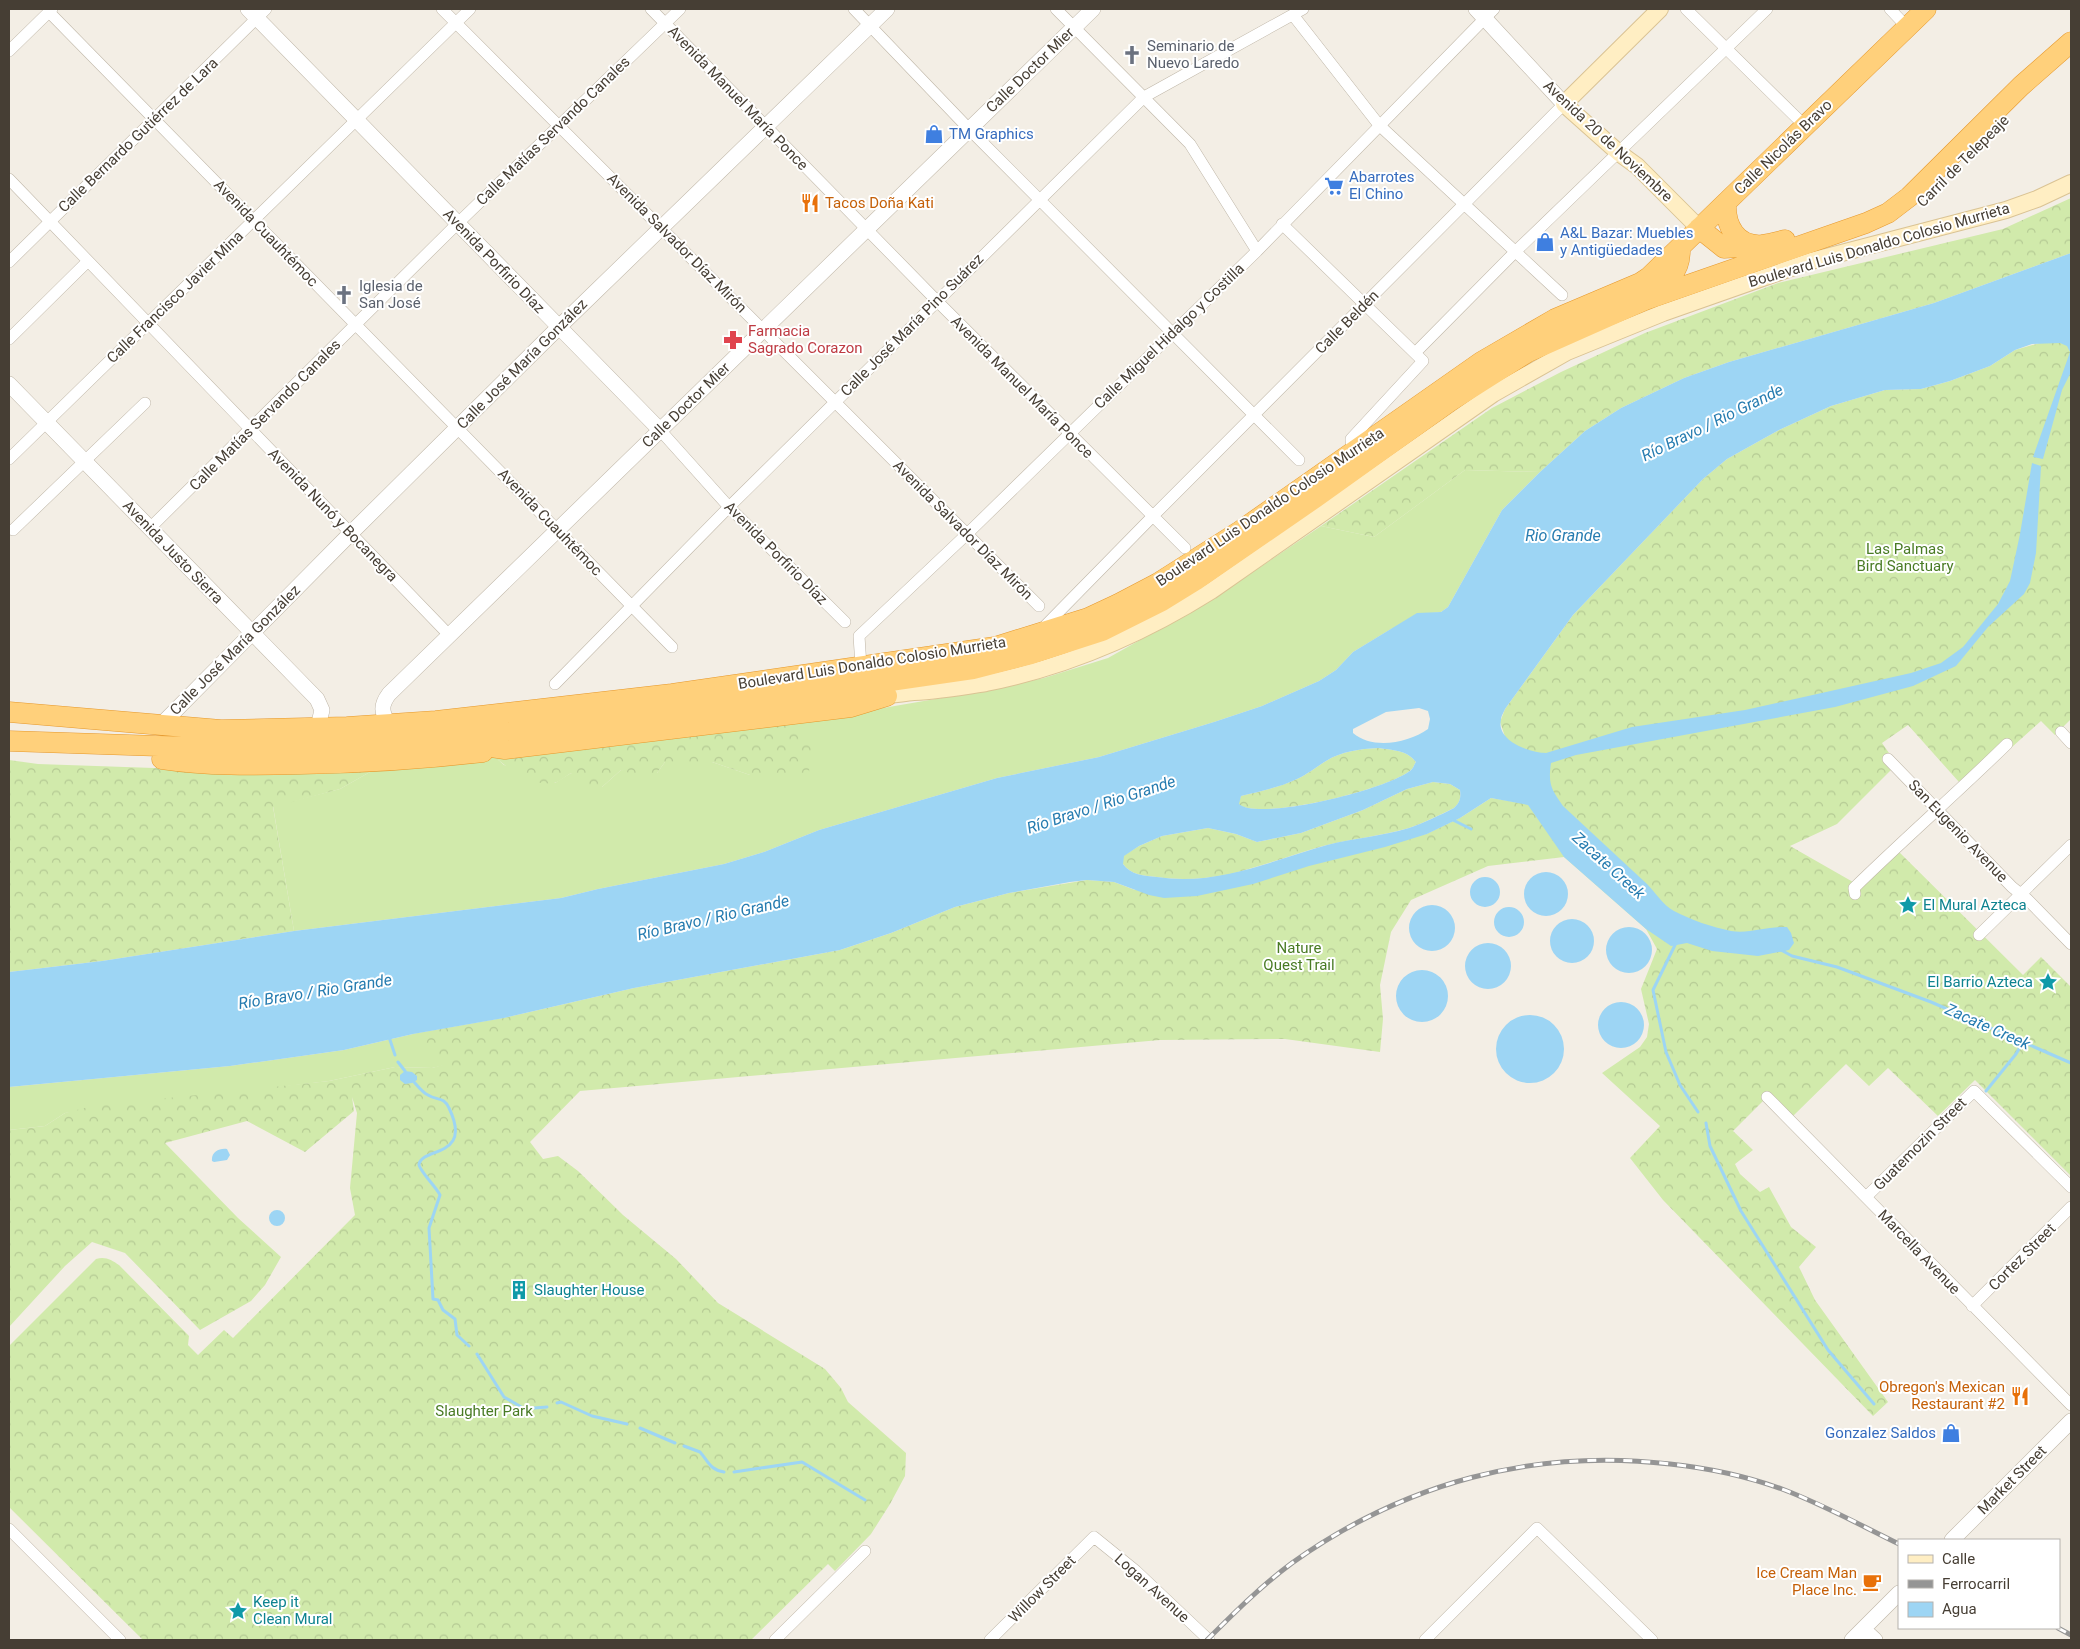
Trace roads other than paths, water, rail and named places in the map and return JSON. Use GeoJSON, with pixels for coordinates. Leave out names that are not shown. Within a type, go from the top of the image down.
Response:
{"type":"FeatureCollection","features":[{"type":"Feature","properties":{"kind":"highway","name":"Calle Nicolás Bravo"},"geometry":{"type":"LineString","coordinates":[[1640,283],[1649,277],[1926,9]]}},
{"type":"Feature","properties":{"kind":"highway","name":"Boulevard Luis Donaldo Colosio Murrieta"},"geometry":{"type":"LineString","coordinates":[[9,712],[221,730],[318,728],[436,721],[672,694],[862,675],[972,668],[1000,662],[1094,634],[1134,616],[1196,580],[1250,545],[1449,402],[1528,352],[1645,300],[1857,226],[1888,213],[1909,197],[2021,86],[2071,42]]}},
{"type":"Feature","properties":{"kind":"highway","name":"Carril de Telepeaje"},"geometry":{"type":"LineString","coordinates":[[1748,265],[1767,262],[1860,236],[1883,228],[1900,219],[1928,198],[2071,56]]}},
{"type":"Feature","properties":{"kind":"highway"},"geometry":{"type":"LineString","coordinates":[[1726,203],[1729,228],[1735,236],[1746,242],[1760,245]]}},
{"type":"Feature","properties":{"kind":"highway"},"geometry":{"type":"LineString","coordinates":[[1700,228],[1748,265]]}},
{"type":"Feature","properties":{"kind":"highway"},"geometry":{"type":"LineString","coordinates":[[1724,248],[1760,245],[1809,234],[1828,236]]}},
{"type":"Feature","properties":{"kind":"highway"},"geometry":{"type":"LineString","coordinates":[[1584,326],[1599,312],[1668,280],[1679,265],[1680,247]]}},
{"type":"Feature","properties":{"kind":"highway","name":"Boulevard Luis Donaldo Colosio Murrieta"},"geometry":{"type":"LineString","coordinates":[[9,741],[219,748],[346,746],[435,739],[745,702],[995,647],[1036,636],[1088,618],[1165,579],[1232,536],[1481,362],[1555,319],[1640,283]]}},
{"type":"Feature","properties":{"kind":"highway"},"geometry":{"type":"LineString","coordinates":[[107,744],[164,759],[234,766],[409,759],[505,750],[851,707],[886,696]]}},
{"type":"Feature","properties":{"kind":"highway"},"geometry":{"type":"LineString","coordinates":[[435,739],[505,750]]}},
{"type":"Feature","properties":{"kind":"main road","name":"Calle Beldén"},"geometry":{"type":"LineString","coordinates":[[1564,104],[1660,9]]}},
{"type":"Feature","properties":{"kind":"main road","name":"Avenida 20 de Noviembre"},"geometry":{"type":"LineString","coordinates":[[1564,104],[1619,153],[1637,166],[1700,228]]}},
{"type":"Feature","properties":{"kind":"main road","name":"Boulevard Luis Donaldo Colosio Murrieta"},"geometry":{"type":"LineString","coordinates":[[862,675],[868,693],[886,696],[909,692],[940,691],[1042,670],[1107,647],[1142,631],[1211,591],[1493,394],[1559,356],[1611,333],[1731,288],[1802,264],[2006,210],[2037,199],[2071,183]]}},
{"type":"Feature","properties":{"kind":"street","name":"Avenida Salvador Díaz Mirón"},"geometry":{"type":"LineString","coordinates":[[442,9],[1039,606]]}},
{"type":"Feature","properties":{"kind":"street","name":"Calle Francisco Javier Mina"},"geometry":{"type":"LineString","coordinates":[[9,459],[470,9]]}},
{"type":"Feature","properties":{"kind":"street","name":"Avenida Manuel María Ponce"},"geometry":{"type":"LineString","coordinates":[[651,9],[867,228],[936,301],[1152,517],[1186,548]]}},
{"type":"Feature","properties":{"kind":"street","name":"Calle Matías Servando Canales"},"geometry":{"type":"LineString","coordinates":[[150,528],[559,124],[680,9]]}},
{"type":"Feature","properties":{"kind":"street"},"geometry":{"type":"LineString","coordinates":[[854,9],[969,129],[1299,460]]}},
{"type":"Feature","properties":{"kind":"street","name":"Calle José María González"},"geometry":{"type":"LineString","coordinates":[[161,725],[559,327],[887,9]]}},
{"type":"Feature","properties":{"kind":"street"},"geometry":{"type":"LineString","coordinates":[[1056,9],[1190,144],[1257,251]]}},
{"type":"Feature","properties":{"kind":"street","name":"Calle Doctor Mier"},"geometry":{"type":"LineString","coordinates":[[388,724],[383,713],[383,702],[449,635],[1093,9]]}},
{"type":"Feature","properties":{"kind":"street","name":"Calle José María Pino Suárez"},"geometry":{"type":"LineString","coordinates":[[554,684],[936,301],[1144,97],[1303,9]]}},
{"type":"Feature","properties":{"kind":"street"},"geometry":{"type":"LineString","coordinates":[[1686,9],[1805,126]]}},
{"type":"Feature","properties":{"kind":"street"},"geometry":{"type":"LineString","coordinates":[[1352,452],[1351,439],[1419,357],[1516,251],[1767,9]]}},
{"type":"Feature","properties":{"kind":"street"},"geometry":{"type":"LineString","coordinates":[[1890,9],[1907,27]]}},
{"type":"Feature","properties":{"kind":"street"},"geometry":{"type":"LineString","coordinates":[[9,51],[50,10]]}},
{"type":"Feature","properties":{"kind":"street","name":"Avenida Cuauhtémoc"},"geometry":{"type":"LineString","coordinates":[[50,10],[154,119],[672,647]]}},
{"type":"Feature","properties":{"kind":"street","name":"Calle Bernardo Gutiérrez de Lara"},"geometry":{"type":"LineString","coordinates":[[9,262],[154,119],[257,12]]}},
{"type":"Feature","properties":{"kind":"street","name":"Avenida Porfirio Díaz"},"geometry":{"type":"LineString","coordinates":[[257,12],[356,120],[660,430],[729,507],[845,622]]}},
{"type":"Feature","properties":{"kind":"street","name":"Avenida 20 de Noviembre"},"geometry":{"type":"LineString","coordinates":[[1485,12],[1564,104]]}},
{"type":"Feature","properties":{"kind":"street","name":"Calle Miguel Hidalgo y Costilla"},"geometry":{"type":"LineString","coordinates":[[862,675],[859,636],[966,535],[1257,251],[1485,12]]}},
{"type":"Feature","properties":{"kind":"street"},"geometry":{"type":"LineString","coordinates":[[1293,15],[1379,125],[1562,295]]}},
{"type":"Feature","properties":{"kind":"street","name":"Calle Beldén"},"geometry":{"type":"LineString","coordinates":[[1036,636],[1564,104]]}},
{"type":"Feature","properties":{"kind":"street","name":"Avenida Nunó y Bocanegra"},"geometry":{"type":"LineString","coordinates":[[9,178],[449,635]]}},
{"type":"Feature","properties":{"kind":"street"},"geometry":{"type":"LineString","coordinates":[[1282,224],[1419,357]]}},
{"type":"Feature","properties":{"kind":"street"},"geometry":{"type":"LineString","coordinates":[[9,338],[88,261]]}},
{"type":"Feature","properties":{"kind":"street","name":"Avenida Justo Sierra"},"geometry":{"type":"LineString","coordinates":[[9,384],[317,699],[322,710],[318,728]]}},
{"type":"Feature","properties":{"kind":"street"},"geometry":{"type":"LineString","coordinates":[[13,530],[145,403]]}},
{"type":"Feature","properties":{"kind":"street"},"geometry":{"type":"LineString","coordinates":[[2061,732],[2071,743]]}},
{"type":"Feature","properties":{"kind":"street"},"geometry":{"type":"LineString","coordinates":[[1854,891],[1898,845],[1938,810],[2007,744]]}},
{"type":"Feature","properties":{"kind":"street","name":"San Eugenio Avenue"},"geometry":{"type":"LineString","coordinates":[[1888,759],[2012,887],[2071,944]]}},
{"type":"Feature","properties":{"kind":"street"},"geometry":{"type":"LineString","coordinates":[[1979,935],[2071,846]]}},
{"type":"Feature","properties":{"kind":"street","name":"Guatemozin Street"},"geometry":{"type":"LineString","coordinates":[[1866,1197],[1974,1091],[2071,1187]]}},
{"type":"Feature","properties":{"kind":"street","name":"Marcella Avenue"},"geometry":{"type":"LineString","coordinates":[[1767,1097],[2071,1405]]}},
{"type":"Feature","properties":{"kind":"street","name":"Cortez Street"},"geometry":{"type":"LineString","coordinates":[[1972,1306],[2071,1207]]}},
{"type":"Feature","properties":{"kind":"street","name":"Market Street"},"geometry":{"type":"LineString","coordinates":[[1953,1539],[2071,1420]]}},
{"type":"Feature","properties":{"kind":"street"},"geometry":{"type":"LineString","coordinates":[[1426,1640],[1537,1528],[1645,1638]]}},
{"type":"Feature","properties":{"kind":"street"},"geometry":{"type":"LineString","coordinates":[[11,1536],[120,1640]]}},
{"type":"Feature","properties":{"kind":"street","name":"Willow Street"},"geometry":{"type":"LineString","coordinates":[[990,1640],[1094,1538]]}},
{"type":"Feature","properties":{"kind":"street","name":"Logan Avenue"},"geometry":{"type":"LineString","coordinates":[[1094,1538],[1136,1571],[1209,1640]]}},
{"type":"Feature","properties":{"kind":"street"},"geometry":{"type":"LineString","coordinates":[[775,1640],[865,1551]]}},
{"type":"Feature","properties":{"kind":"street"},"geometry":{"type":"LineString","coordinates":[[1852,1640],[1898,1594]]}},
{"type":"Feature","properties":{"kind":"street"},"geometry":{"type":"LineString","coordinates":[[1863,1629],[1874,1640]]}},
{"type":"Feature","properties":{"kind":"water","name":"Rio Grande"},"geometry":{"type":"Polygon","coordinates":[[[2071,253],[2071,372],[2062,390],[2043,459],[2033,457],[2070,352],[2067,346],[2060,343],[2032,344],[2015,350],[1990,366],[1950,381],[1921,389],[1885,390],[1831,406],[1779,430],[1727,459],[1703,479],[1573,615],[1505,709],[1501,719],[1501,727],[1509,740],[1523,748],[1546,753],[1632,727],[1745,710],[1911,673],[1941,663],[1963,647],[1998,604],[2010,581],[2032,463],[2041,466],[2036,553],[2030,583],[2024,594],[1988,627],[1956,666],[1913,686],[1835,707],[1576,755],[1551,763],[1551,786],[1563,806],[1647,884],[1670,908],[1694,920],[1731,931],[1787,927],[1794,943],[1789,950],[1758,956],[1712,951],[1687,943],[1671,946],[1646,929],[1564,857],[1528,805],[1491,798],[1460,818],[1427,834],[1385,847],[1309,866],[1253,884],[1197,896],[1164,898],[1149,895],[1114,882],[1087,880],[1070,882],[1009,893],[955,907],[891,933],[840,950],[634,988],[504,1018],[413,1034],[344,1050],[230,1066],[9,1087],[9,972],[102,961],[294,931],[561,898],[724,864],[764,852],[819,830],[997,778],[1099,757],[1262,706],[1319,681],[1336,670],[1353,652],[1417,613],[1441,612],[1448,607],[1502,510],[1585,431],[1621,408],[1684,378],[1729,362],[1934,303],[2071,253]],[[1419,708],[1386,712],[1353,729],[1353,733],[1370,742],[1380,743],[1390,743],[1411,738],[1428,729],[1430,719],[1428,711],[1419,708]],[[1378,748],[1351,751],[1326,761],[1305,775],[1290,782],[1241,796],[1239,804],[1251,808],[1272,809],[1326,800],[1355,793],[1400,777],[1412,769],[1416,762],[1408,755],[1399,751],[1378,748]],[[1433,782],[1407,789],[1363,810],[1301,833],[1257,842],[1236,834],[1208,828],[1162,836],[1139,846],[1124,856],[1123,864],[1134,873],[1147,876],[1179,879],[1223,875],[1264,865],[1327,845],[1409,828],[1454,808],[1460,798],[1460,790],[1450,784],[1433,782]]]}},
{"type":"Feature","properties":{"kind":"water"},"geometry":{"type":"Polygon","coordinates":[[[1546,872],[1558,876],[1564,882],[1568,894],[1564,906],[1558,912],[1546,916],[1534,912],[1528,906],[1524,894],[1528,882],[1534,876],[1546,872]]]}},
{"type":"Feature","properties":{"kind":"water"},"geometry":{"type":"Polygon","coordinates":[[[1485,877],[1491,878],[1499,886],[1499,898],[1491,906],[1485,907],[1479,906],[1471,898],[1470,892],[1471,886],[1479,878],[1485,877]]]}},
{"type":"Feature","properties":{"kind":"water"},"geometry":{"type":"Polygon","coordinates":[[[1437,905],[1449,911],[1454,919],[1454,937],[1449,945],[1441,950],[1427,951],[1415,945],[1410,937],[1409,923],[1415,911],[1423,906],[1437,905]]]}},
{"type":"Feature","properties":{"kind":"water"},"geometry":{"type":"Polygon","coordinates":[[[1509,907],[1515,908],[1523,916],[1523,928],[1515,936],[1509,937],[1503,936],[1495,928],[1494,922],[1495,916],[1503,908],[1509,907]]]}},
{"type":"Feature","properties":{"kind":"water"},"geometry":{"type":"Polygon","coordinates":[[[1572,919],[1584,923],[1590,929],[1594,941],[1590,953],[1584,959],[1572,963],[1560,959],[1554,953],[1550,941],[1554,929],[1560,923],[1572,919]]]}},
{"type":"Feature","properties":{"kind":"water"},"geometry":{"type":"Polygon","coordinates":[[[1634,927],[1646,933],[1651,941],[1651,959],[1646,967],[1638,972],[1624,973],[1612,967],[1607,959],[1606,945],[1612,933],[1620,928],[1634,927]]]}},
{"type":"Feature","properties":{"kind":"water"},"geometry":{"type":"Polygon","coordinates":[[[1493,943],[1505,949],[1510,957],[1510,975],[1505,983],[1497,988],[1483,989],[1471,983],[1466,975],[1465,961],[1471,949],[1479,944],[1493,943]]]}},
{"type":"Feature","properties":{"kind":"water"},"geometry":{"type":"Polygon","coordinates":[[[1417,970],[1427,970],[1437,974],[1444,981],[1448,996],[1444,1011],[1437,1018],[1427,1022],[1417,1022],[1407,1018],[1400,1011],[1396,1001],[1396,991],[1400,981],[1407,974],[1417,970]]]}},
{"type":"Feature","properties":{"kind":"water"},"geometry":{"type":"Polygon","coordinates":[[[1626,1002],[1638,1008],[1643,1016],[1643,1034],[1638,1042],[1630,1047],[1616,1048],[1604,1042],[1599,1034],[1598,1020],[1604,1008],[1612,1003],[1626,1002]]]}},
{"type":"Feature","properties":{"kind":"water"},"geometry":{"type":"Polygon","coordinates":[[[1537,1015],[1549,1021],[1558,1030],[1564,1042],[1562,1062],[1554,1073],[1537,1083],[1523,1083],[1506,1073],[1498,1062],[1496,1042],[1506,1025],[1517,1017],[1537,1015]]]}},
{"type":"Feature","properties":{"kind":"water"},"geometry":{"type":"Polygon","coordinates":[[[405,1071],[412,1072],[417,1076],[417,1080],[405,1084],[400,1080],[400,1075],[405,1071]]]}},
{"type":"Feature","properties":{"kind":"water"},"geometry":{"type":"Polygon","coordinates":[[[227,1149],[230,1155],[227,1160],[212,1161],[216,1151],[227,1149]]]}},
{"type":"Feature","properties":{"kind":"water"},"geometry":{"type":"Polygon","coordinates":[[[277,1210],[285,1218],[277,1226],[269,1218],[277,1210]]]}},
{"type":"Feature","properties":{"kind":"waterway"},"geometry":{"type":"LineString","coordinates":[[1451,819],[1471,829]]}},
{"type":"Feature","properties":{"kind":"waterway"},"geometry":{"type":"LineString","coordinates":[[1676,943],[1653,990],[1666,1052],[1680,1085],[1698,1112]]}},
{"type":"Feature","properties":{"kind":"waterway","name":"Zacate Creek"},"geometry":{"type":"LineString","coordinates":[[1781,950],[1792,956],[1837,967],[1931,1002],[2071,1063]]}},
{"type":"Feature","properties":{"kind":"waterway"},"geometry":{"type":"LineString","coordinates":[[389,1037],[395,1055]]}},
{"type":"Feature","properties":{"kind":"waterway"},"geometry":{"type":"LineString","coordinates":[[1986,1091],[2016,1054],[2023,1042]]}},
{"type":"Feature","properties":{"kind":"waterway"},"geometry":{"type":"LineString","coordinates":[[398,1062],[405,1071]]}},
{"type":"Feature","properties":{"kind":"waterway"},"geometry":{"type":"LineString","coordinates":[[414,1082],[426,1094],[440,1099],[447,1104],[455,1124],[455,1135],[451,1143],[422,1159],[419,1166],[440,1195],[429,1228],[433,1299],[438,1300],[443,1310],[455,1319],[457,1335],[469,1346]]}},
{"type":"Feature","properties":{"kind":"waterway"},"geometry":{"type":"LineString","coordinates":[[1706,1123],[1710,1146],[1741,1211],[1828,1350],[1874,1404]]}},
{"type":"Feature","properties":{"kind":"waterway"},"geometry":{"type":"LineString","coordinates":[[477,1354],[504,1397],[523,1408]]}},
{"type":"Feature","properties":{"kind":"waterway"},"geometry":{"type":"LineString","coordinates":[[557,1403],[561,1402],[592,1416],[627,1424]]}},
{"type":"Feature","properties":{"kind":"waterway"},"geometry":{"type":"LineString","coordinates":[[534,1408],[547,1407]]}},
{"type":"Feature","properties":{"kind":"waterway"},"geometry":{"type":"LineString","coordinates":[[640,1428],[675,1443]]}},
{"type":"Feature","properties":{"kind":"waterway"},"geometry":{"type":"LineString","coordinates":[[684,1446],[700,1452],[712,1467],[724,1472]]}},
{"type":"Feature","properties":{"kind":"waterway"},"geometry":{"type":"LineString","coordinates":[[734,1472],[802,1462],[865,1500]]}},
{"type":"Feature","properties":{"kind":"railway"},"geometry":{"type":"LineString","coordinates":[[1207,1640],[1248,1600],[1281,1572],[1335,1535],[1379,1512],[1425,1492],[1472,1478],[1520,1467],[1569,1461],[1619,1460],[1713,1470],[1741,1476],[1782,1489],[1826,1508],[1898,1544]]}},
{"type":"Feature","properties":{"kind":"railway"},"geometry":{"type":"LineString","coordinates":[[2060,1629],[2071,1635]]}},
{"type":"Feature","properties":{"kind":"place","name":"Seminario de Nuevo Laredo"},"geometry":{"type":"Point","coordinates":[1132,55]}},
{"type":"Feature","properties":{"kind":"place","name":"TM Graphics"},"geometry":{"type":"Point","coordinates":[934,134]}},
{"type":"Feature","properties":{"kind":"place","name":"Abarrotes El Chino"},"geometry":{"type":"Point","coordinates":[1334,186]}},
{"type":"Feature","properties":{"kind":"place","name":"Tacos Doña Kati"},"geometry":{"type":"Point","coordinates":[810,203]}},
{"type":"Feature","properties":{"kind":"place","name":"A&L Bazar: Muebles y Antigüedades"},"geometry":{"type":"Point","coordinates":[1545,242]}},
{"type":"Feature","properties":{"kind":"place","name":"Iglesia de San José"},"geometry":{"type":"Point","coordinates":[344,295]}},
{"type":"Feature","properties":{"kind":"place","name":"Farmacia Sagrado Corazon"},"geometry":{"type":"Point","coordinates":[733,340]}},
{"type":"Feature","properties":{"kind":"place","name":"El Mural Azteca"},"geometry":{"type":"Point","coordinates":[1908,905]}},
{"type":"Feature","properties":{"kind":"place","name":"El Barrio Azteca"},"geometry":{"type":"Point","coordinates":[2048,982]}},
{"type":"Feature","properties":{"kind":"place","name":"Slaughter House"},"geometry":{"type":"Point","coordinates":[519,1290]}},
{"type":"Feature","properties":{"kind":"place","name":"Obregon's Mexican Restaurant #2"},"geometry":{"type":"Point","coordinates":[2020,1396]}},
{"type":"Feature","properties":{"kind":"place","name":"Gonzalez Saldos"},"geometry":{"type":"Point","coordinates":[1951,1433]}},
{"type":"Feature","properties":{"kind":"place","name":"Ice Cream Man Place Inc."},"geometry":{"type":"Point","coordinates":[1872,1582]}},
{"type":"Feature","properties":{"kind":"place","name":"Keep it Clean Mural"},"geometry":{"type":"Point","coordinates":[238,1611]}},
{"type":"Feature","properties":{"kind":"water label","name":"Río Bravo / Rio Grande"},"geometry":{"type":"Point","coordinates":[1712,422]}},
{"type":"Feature","properties":{"kind":"water label","name":"Río Bravo / Rio Grande"},"geometry":{"type":"Point","coordinates":[1101,804]}},
{"type":"Feature","properties":{"kind":"water label","name":"Río Bravo / Rio Grande"},"geometry":{"type":"Point","coordinates":[713,917]}},
{"type":"Feature","properties":{"kind":"water label","name":"Río Bravo / Rio Grande"},"geometry":{"type":"Point","coordinates":[315,991]}},
{"type":"Feature","properties":{"kind":"park label","name":"Las Palmas Bird Sanctuary"},"geometry":{"type":"Point","coordinates":[1905,558]}},
{"type":"Feature","properties":{"kind":"park label","name":"Nature Quest Trail"},"geometry":{"type":"Point","coordinates":[1299,956]}},
{"type":"Feature","properties":{"kind":"park label","name":"Slaughter Park"},"geometry":{"type":"Point","coordinates":[484,1411]}}]}
